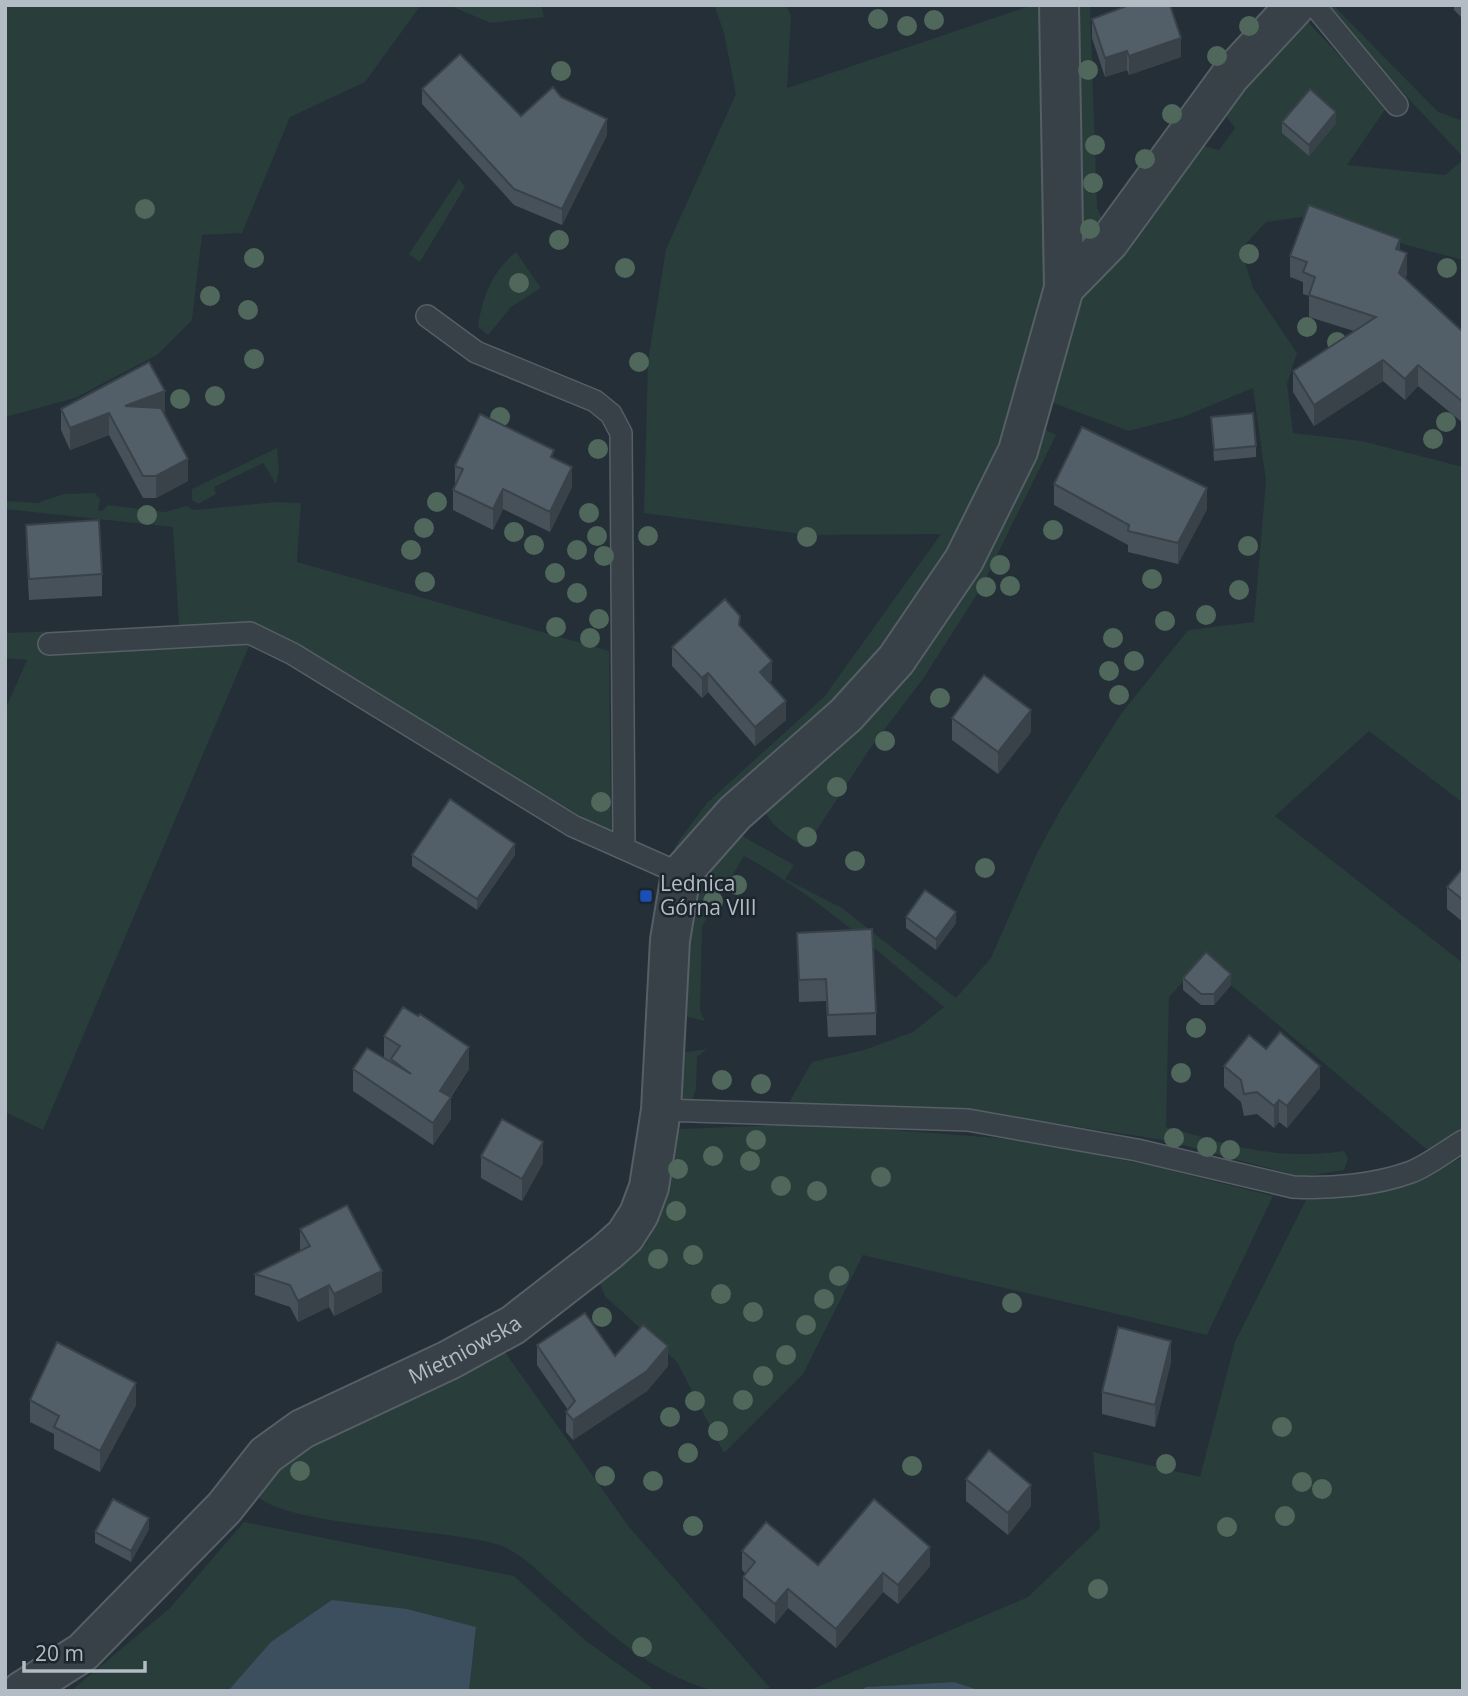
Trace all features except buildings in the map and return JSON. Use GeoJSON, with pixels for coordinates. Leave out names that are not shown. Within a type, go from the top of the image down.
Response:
{"type":"FeatureCollection","features":[{"type":"Feature","properties":{"kind":"street"},"geometry":{"type":"LineString","coordinates":[[681,874],[735,813],[870,691],[896,660],[964,560],[1018,451],[1064,288],[1059,5]]}},
{"type":"Feature","properties":{"kind":"street"},"geometry":{"type":"LineString","coordinates":[[1064,288],[1109,242],[1230,76],[1296,5]]}},
{"type":"Feature","properties":{"kind":"street","name":"Mietniowska"},"geometry":{"type":"LineString","coordinates":[[22,1691],[83,1652],[224,1508],[266,1455],[302,1429],[449,1360],[513,1325],[563,1288],[625,1236],[639,1214],[649,1187],[661,1110],[670,940],[681,874]]}},
{"type":"Feature","properties":{"kind":"lane"},"geometry":{"type":"LineString","coordinates":[[1314,5],[1397,105]]}},
{"type":"Feature","properties":{"kind":"lane"},"geometry":{"type":"LineString","coordinates":[[427,316],[476,352],[595,401],[611,414],[621,433],[624,848]]}},
{"type":"Feature","properties":{"kind":"lane"},"geometry":{"type":"LineString","coordinates":[[49,644],[250,633],[293,654],[573,826],[681,874]]}},
{"type":"Feature","properties":{"kind":"lane"},"geometry":{"type":"LineString","coordinates":[[661,1110],[968,1121],[1137,1150],[1293,1187],[1315,1188],[1413,1172],[1463,1142]]}},
{"type":"Feature","properties":{"kind":"green space"},"geometry":{"type":"Polygon","coordinates":[[[5,5],[421,5],[365,82],[290,117],[242,233],[202,235],[192,320],[157,355],[75,398],[5,417],[5,5]]]}},
{"type":"Feature","properties":{"kind":"green space"},"geometry":{"type":"Polygon","coordinates":[[[449,5],[541,5],[544,17],[490,23],[449,5]]]}},
{"type":"Feature","properties":{"kind":"green space"},"geometry":{"type":"Polygon","coordinates":[[[714,5],[786,5],[791,16],[787,88],[1033,5],[1043,5],[1051,288],[1200,145],[1219,150],[1235,128],[1217,104],[1307,21],[1389,108],[1384,111],[1347,165],[1445,175],[1463,160],[1463,260],[1302,217],[1266,222],[1241,249],[1253,288],[1297,353],[1287,384],[1293,433],[1362,441],[1463,467],[1463,803],[1369,731],[1275,816],[1463,963],[1463,1133],[1431,1153],[1202,961],[1169,997],[1166,1127],[1274,1153],[1319,1154],[1344,1151],[1348,1158],[1344,1170],[1302,1177],[1164,1140],[1020,1118],[926,1109],[786,1108],[812,1062],[864,1050],[913,1032],[944,1007],[823,907],[744,856],[702,926],[700,1011],[705,1021],[677,1014],[695,882],[737,833],[794,865],[785,879],[842,908],[956,998],[991,958],[1037,853],[1061,809],[1121,714],[1188,630],[1254,622],[1266,481],[1253,388],[1183,417],[1129,431],[1026,393],[959,542],[879,663],[675,852],[675,846],[707,803],[824,697],[941,534],[809,535],[644,513],[648,361],[666,249],[736,94],[724,33],[714,5]]]}},
{"type":"Feature","properties":{"kind":"green space"},"geometry":{"type":"Polygon","coordinates":[[[1073,5],[1090,5],[1097,208],[1104,222],[1199,83],[1272,5],[1082,261],[1073,5]]]}},
{"type":"Feature","properties":{"kind":"green space"},"geometry":{"type":"Polygon","coordinates":[[[1328,5],[1333,5],[1438,112],[1463,121],[1463,157],[1329,13],[1328,5]]]}},
{"type":"Feature","properties":{"kind":"green space"},"geometry":{"type":"Polygon","coordinates":[[[459,179],[465,187],[420,262],[409,254],[459,179]]]}},
{"type":"Feature","properties":{"kind":"green space"},"geometry":{"type":"Polygon","coordinates":[[[516,252],[541,288],[511,307],[488,335],[478,327],[485,296],[494,276],[516,252]]]}},
{"type":"Feature","properties":{"kind":"green space"},"geometry":{"type":"Polygon","coordinates":[[[1040,427],[1056,435],[981,588],[923,679],[871,747],[805,848],[773,823],[763,803],[919,664],[1040,427]]]}},
{"type":"Feature","properties":{"kind":"green space"},"geometry":{"type":"Polygon","coordinates":[[[277,448],[279,471],[276,484],[263,463],[214,487],[216,494],[198,504],[192,500],[192,489],[277,448]]]}},
{"type":"Feature","properties":{"kind":"green space"},"geometry":{"type":"Polygon","coordinates":[[[95,493],[100,499],[98,510],[102,511],[108,505],[165,512],[187,506],[194,510],[277,502],[301,503],[297,562],[609,651],[611,833],[413,720],[258,625],[43,1130],[5,1112],[5,710],[27,660],[5,658],[5,633],[179,627],[173,527],[5,509],[5,501],[37,503],[64,494],[95,493]]]}},
{"type":"Feature","properties":{"kind":"green space"},"geometry":{"type":"Polygon","coordinates":[[[707,1049],[697,1057],[696,1089],[690,1105],[672,1098],[674,1054],[707,1049]]]}},
{"type":"Feature","properties":{"kind":"green space"},"geometry":{"type":"Polygon","coordinates":[[[812,1124],[1025,1140],[1152,1166],[1273,1196],[1207,1335],[863,1255],[803,1374],[724,1453],[677,1362],[605,1296],[598,1279],[646,1244],[659,1217],[667,1139],[681,1129],[812,1124]]]}},
{"type":"Feature","properties":{"kind":"green space"},"geometry":{"type":"Polygon","coordinates":[[[1463,1157],[1463,1691],[982,1691],[954,1682],[866,1687],[861,1691],[808,1691],[1028,1597],[1100,1528],[1093,1452],[1200,1477],[1235,1342],[1306,1200],[1417,1181],[1463,1157]]]}},
{"type":"Feature","properties":{"kind":"green space"},"geometry":{"type":"Polygon","coordinates":[[[502,1348],[629,1527],[770,1688],[741,1692],[712,1690],[669,1673],[629,1648],[524,1559],[502,1546],[479,1540],[369,1526],[296,1513],[270,1504],[255,1493],[285,1458],[502,1348]]]}},
{"type":"Feature","properties":{"kind":"green space"},"geometry":{"type":"Polygon","coordinates":[[[244,1522],[514,1576],[586,1641],[656,1691],[469,1691],[476,1627],[240,1679],[228,1691],[71,1691],[170,1608],[244,1522]]]}},
{"type":"Feature","properties":{"kind":"water"},"geometry":{"type":"Polygon","coordinates":[[[332,1600],[407,1609],[476,1627],[469,1691],[228,1691],[271,1642],[332,1600]]]}},
{"type":"Feature","properties":{"kind":"water"},"geometry":{"type":"Polygon","coordinates":[[[954,1682],[982,1691],[861,1691],[866,1687],[954,1682]]]}},
{"type":"Feature","properties":{"kind":"place","name":"Lednica Górna VIII"},"geometry":{"type":"Point","coordinates":[646,896]}}]}
